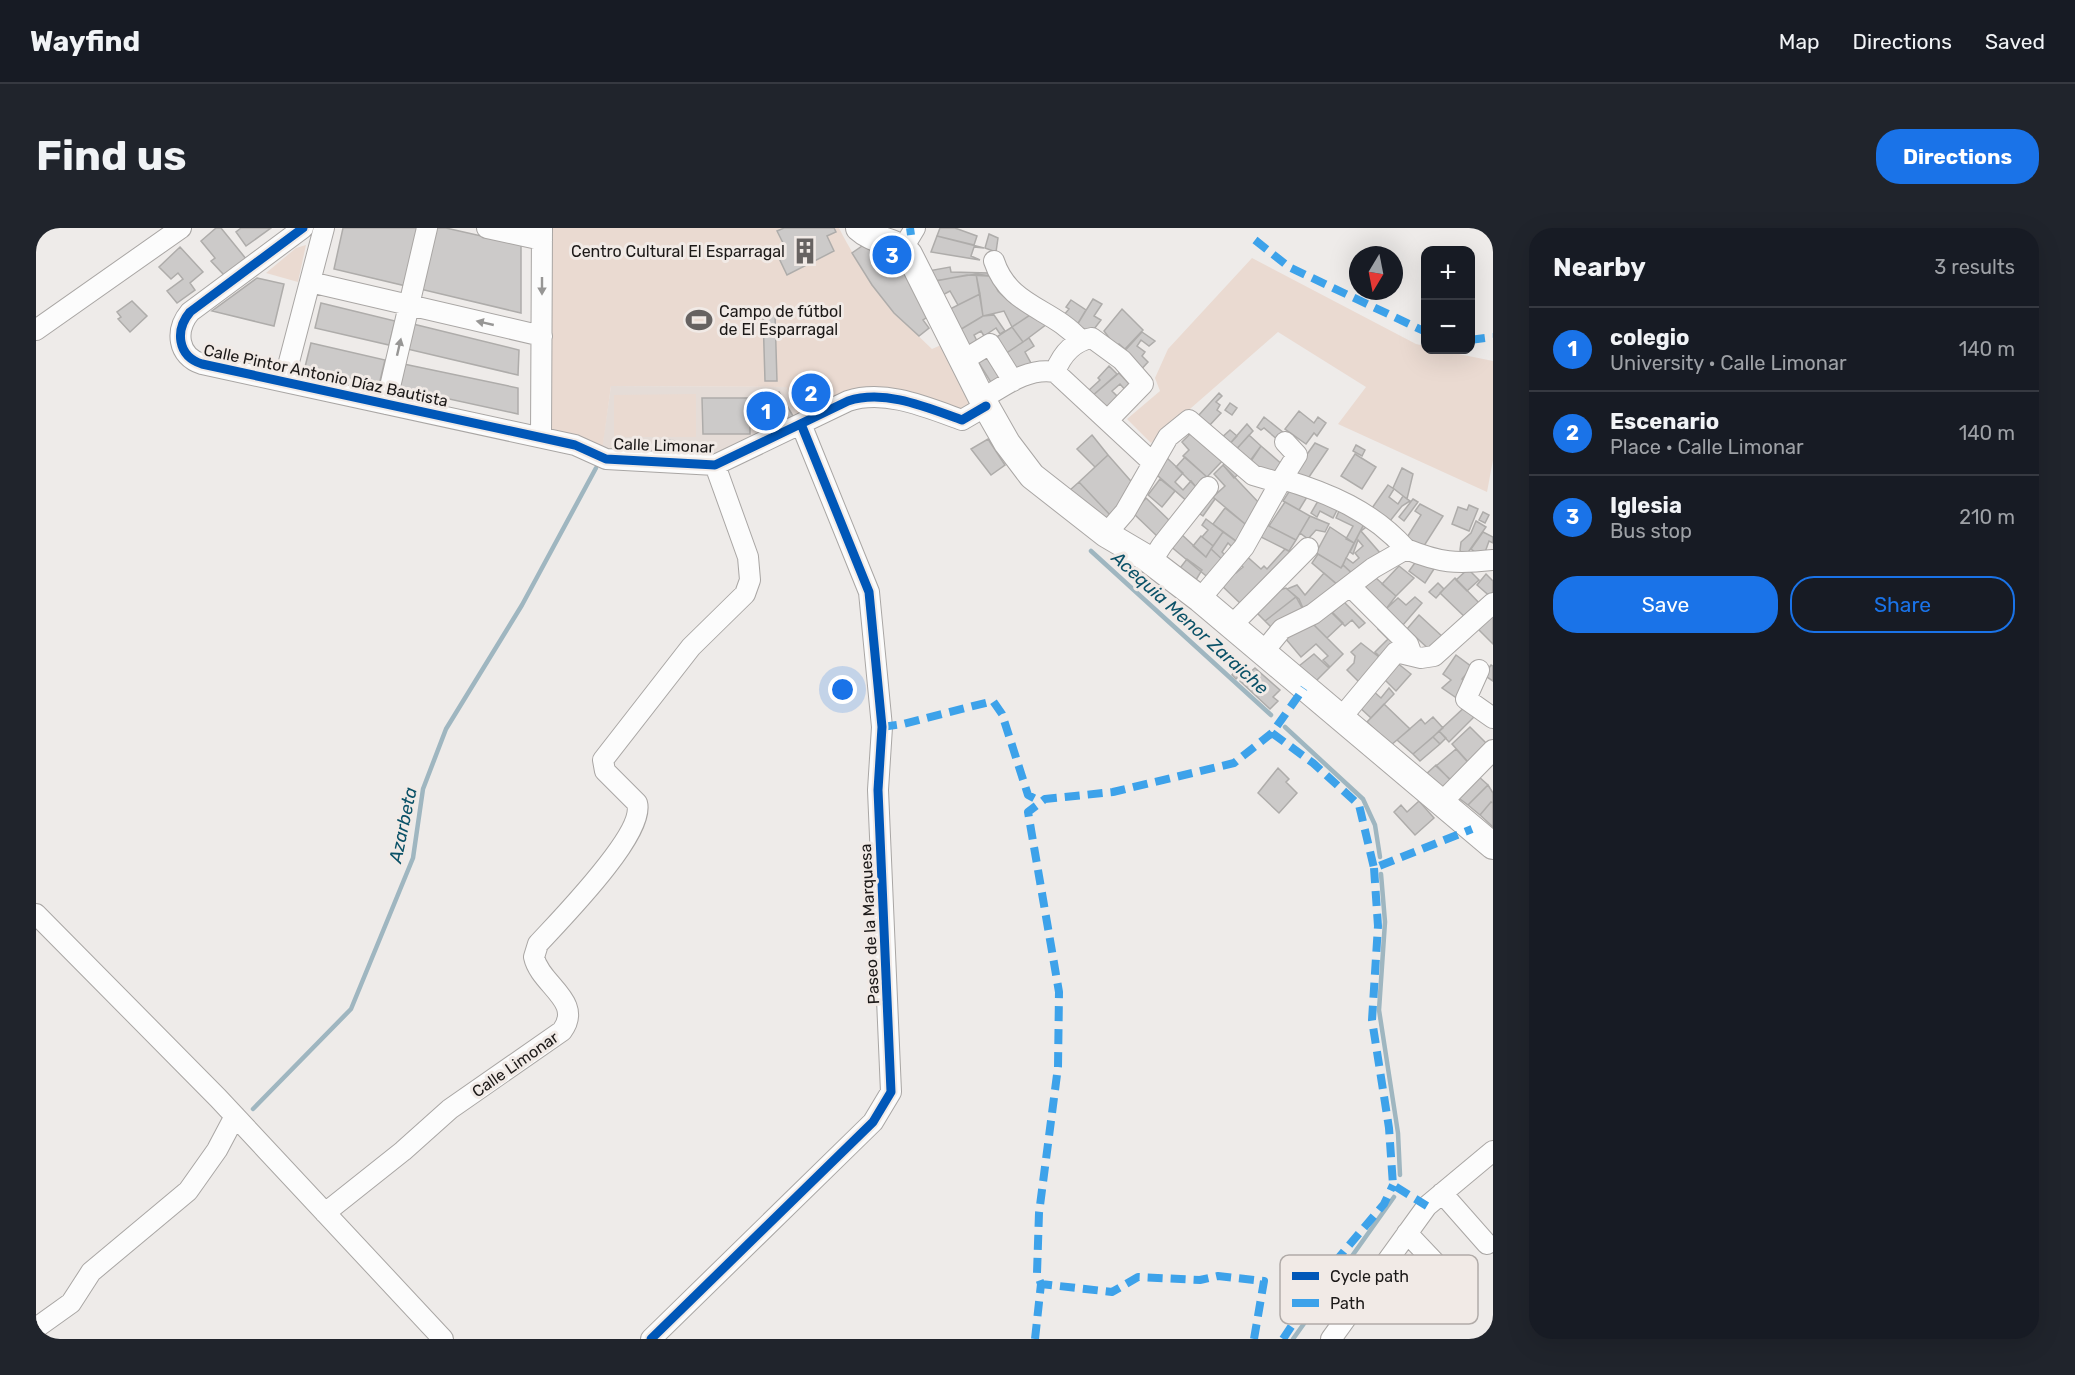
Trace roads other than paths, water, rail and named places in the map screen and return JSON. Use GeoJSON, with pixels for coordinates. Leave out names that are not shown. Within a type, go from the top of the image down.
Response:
{"type":"FeatureCollection","features":[{"type":"Feature","properties":{"kind":"main road"},"geometry":{"type":"LineString","coordinates":[[859,228],[870,236],[910,235],[918,269],[936,314],[1007,444],[1032,476],[1106,534],[1151,562],[1200,599],[1493,846]]}},
{"type":"Feature","properties":{"kind":"street"},"geometry":{"type":"LineString","coordinates":[[36,330],[181,228]]}},
{"type":"Feature","properties":{"kind":"street","name":"Calle Pintor Antonio Díaz Bautista"},"geometry":{"type":"LineString","coordinates":[[303,228],[190,312],[184,319],[180,334],[184,352],[194,361],[540,437]]}},
{"type":"Feature","properties":{"kind":"street"},"geometry":{"type":"LineString","coordinates":[[284,381],[324,228]]}},
{"type":"Feature","properties":{"kind":"street"},"geometry":{"type":"LineString","coordinates":[[386,404],[427,228]]}},
{"type":"Feature","properties":{"kind":"street"},"geometry":{"type":"LineString","coordinates":[[487,228],[542,234],[540,437]]}},
{"type":"Feature","properties":{"kind":"street"},"geometry":{"type":"LineString","coordinates":[[994,261],[999,275],[1021,298],[1073,332],[1080,340]]}},
{"type":"Feature","properties":{"kind":"street"},"geometry":{"type":"LineString","coordinates":[[310,282],[542,336]]}},
{"type":"Feature","properties":{"kind":"street"},"geometry":{"type":"LineString","coordinates":[[1108,420],[1143,384],[1122,360],[1092,338],[1080,340],[1059,361],[1055,372],[1153,463]]}},
{"type":"Feature","properties":{"kind":"street"},"geometry":{"type":"LineString","coordinates":[[962,361],[990,344],[1013,381]]}},
{"type":"Feature","properties":{"kind":"street","name":"Calle Limonar"},"geometry":{"type":"LineString","coordinates":[[540,437],[582,447],[602,458],[715,465],[848,401],[868,396],[905,402],[962,420],[1013,381],[1043,370],[1055,372]]}},
{"type":"Feature","properties":{"kind":"street"},"geometry":{"type":"LineString","coordinates":[[1106,534],[1125,512],[1168,437],[1189,420],[1253,475],[1327,492],[1387,528],[1406,549],[1438,561],[1460,564],[1493,560]]}},
{"type":"Feature","properties":{"kind":"street","name":"Paseo de la Marquesa"},"geometry":{"type":"LineString","coordinates":[[651,1339],[873,1122],[891,1092],[878,790],[882,727],[870,602],[801,424]]}},
{"type":"Feature","properties":{"kind":"street"},"geometry":{"type":"LineString","coordinates":[[1200,599],[1244,547],[1297,455],[1285,442]]}},
{"type":"Feature","properties":{"kind":"street","name":"Calle Limonar"},"geometry":{"type":"LineString","coordinates":[[325,1213],[403,1151],[450,1109],[562,1031],[567,1024],[570,1015],[568,1006],[539,969],[534,957],[538,944],[621,848],[636,820],[637,803],[605,771],[603,760],[691,647],[740,600],[748,588],[751,571],[748,556],[715,465]]}},
{"type":"Feature","properties":{"kind":"street"},"geometry":{"type":"LineString","coordinates":[[1151,562],[1208,487]]}},
{"type":"Feature","properties":{"kind":"street"},"geometry":{"type":"LineString","coordinates":[[1232,625],[1308,548]]}},
{"type":"Feature","properties":{"kind":"street"},"geometry":{"type":"LineString","coordinates":[[1264,651],[1282,629],[1313,614],[1406,549]]}},
{"type":"Feature","properties":{"kind":"street"},"geometry":{"type":"LineString","coordinates":[[1350,586],[1408,644],[1412,656]]}},
{"type":"Feature","properties":{"kind":"street"},"geometry":{"type":"LineString","coordinates":[[1340,718],[1396,652],[1412,656],[1434,656],[1493,603]]}},
{"type":"Feature","properties":{"kind":"street"},"geometry":{"type":"LineString","coordinates":[[1479,670],[1466,699],[1493,718]]}},
{"type":"Feature","properties":{"kind":"street"},"geometry":{"type":"LineString","coordinates":[[1441,803],[1493,750]]}},
{"type":"Feature","properties":{"kind":"street"},"geometry":{"type":"LineString","coordinates":[[36,914],[235,1116],[443,1339]]}},
{"type":"Feature","properties":{"kind":"street"},"geometry":{"type":"LineString","coordinates":[[36,1328],[71,1303],[91,1272],[188,1191],[217,1150],[235,1116]]}},
{"type":"Feature","properties":{"kind":"street"},"geometry":{"type":"LineString","coordinates":[[1391,1255],[1427,1206],[1493,1151]]}},
{"type":"Feature","properties":{"kind":"street"},"geometry":{"type":"LineString","coordinates":[[1442,1193],[1487,1244]]}},
{"type":"Feature","properties":{"kind":"street"},"geometry":{"type":"LineString","coordinates":[[1407,1233],[1428,1255]]}},
{"type":"Feature","properties":{"kind":"street"},"geometry":{"type":"LineString","coordinates":[[1331,1339],[1342,1324]]}},
{"type":"Feature","properties":{"kind":"waterway","name":"Azarbeta"},"geometry":{"type":"LineString","coordinates":[[253,1109],[351,1009],[413,858],[423,789],[446,729],[522,605],[596,468]]}},
{"type":"Feature","properties":{"kind":"waterway","name":"Acequia Menor Zaraiche"},"geometry":{"type":"LineString","coordinates":[[1091,551],[1271,715]]}},
{"type":"Feature","properties":{"kind":"waterway","name":"Acequia Menor Zaraiche"},"geometry":{"type":"LineString","coordinates":[[1285,727],[1363,799],[1375,825],[1380,857]]}},
{"type":"Feature","properties":{"kind":"waterway","name":"Acequia Menor Zaraiche"},"geometry":{"type":"LineString","coordinates":[[1381,874],[1385,922],[1379,1010],[1398,1133],[1400,1175]]}},
{"type":"Feature","properties":{"kind":"waterway","name":"Acequia Menor Zaraiche"},"geometry":{"type":"LineString","coordinates":[[1353,1255],[1394,1197]]}},
{"type":"Feature","properties":{"kind":"waterway","name":"Acequia Menor Zaraiche"},"geometry":{"type":"LineString","coordinates":[[1293,1339],[1304,1324]]}},
{"type":"Feature","properties":{"kind":"place","name":"Centro Cultural El Esparragal"},"geometry":{"type":"Point","coordinates":[805,251]}},
{"type":"Feature","properties":{"kind":"place","name":"Iglesia"},"geometry":{"type":"Point","coordinates":[892,255]}},
{"type":"Feature","properties":{"kind":"place","name":"Campo de fútbol de El Esparragal"},"geometry":{"type":"Point","coordinates":[699,320]}},
{"type":"Feature","properties":{"kind":"place","name":"Escenario"},"geometry":{"type":"Point","coordinates":[811,393]}},
{"type":"Feature","properties":{"kind":"place","name":"colegio"},"geometry":{"type":"Point","coordinates":[766,411]}}]}
